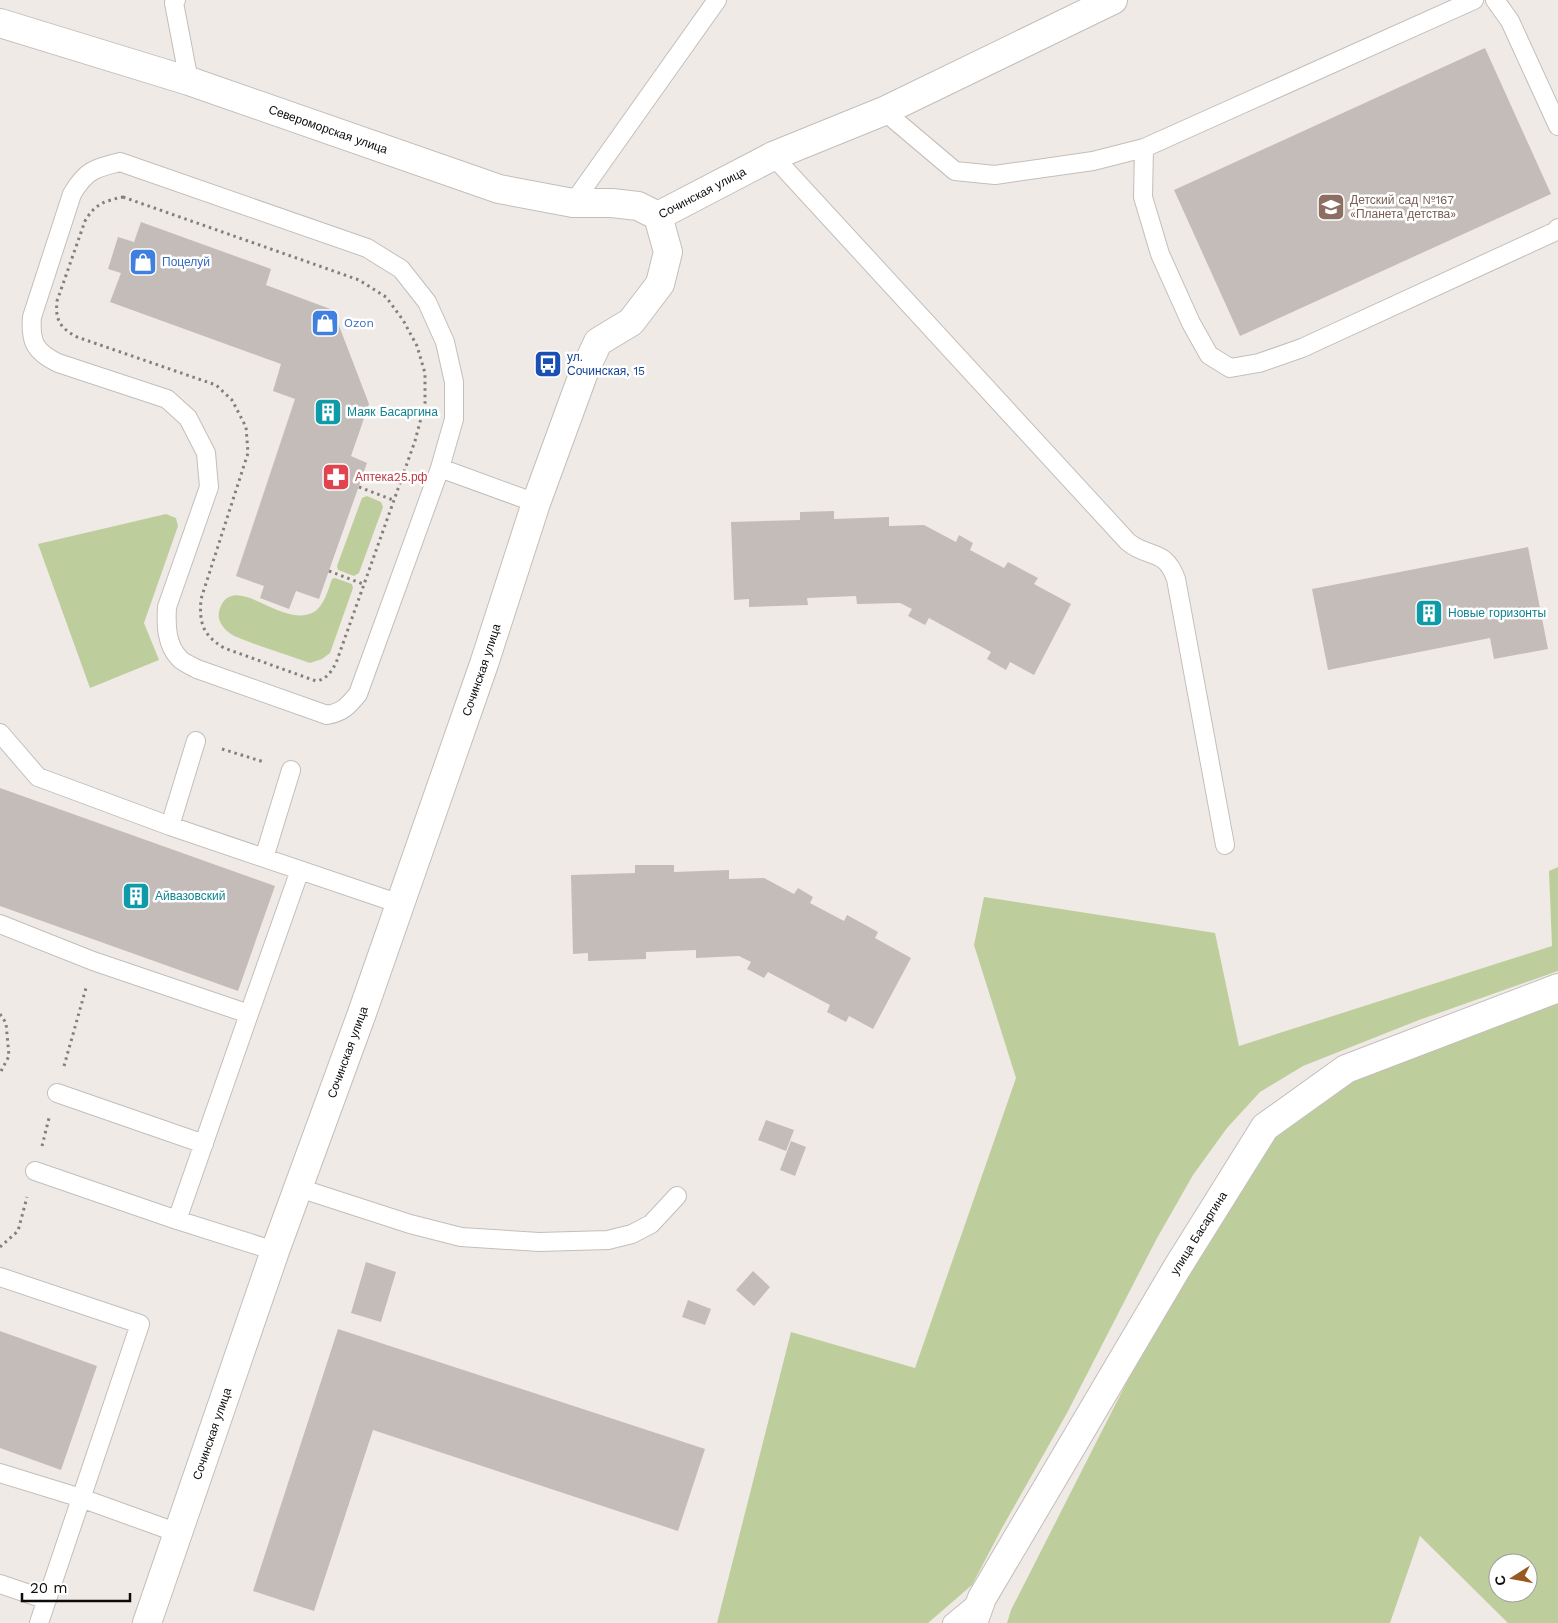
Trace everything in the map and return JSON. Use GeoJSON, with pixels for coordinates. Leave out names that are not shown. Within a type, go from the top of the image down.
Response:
{"type":"FeatureCollection","features":[{"type":"Feature","properties":{"kind":"street","name":"Сочинская улица"},"geometry":{"type":"LineString","coordinates":[[147,1623],[484,664],[536,502],[584,372],[598,342],[631,322],[660,284],[668,252],[658,216],[773,156],[884,111],[1114,0]]}},
{"type":"Feature","properties":{"kind":"street","name":"Североморская улица"},"geometry":{"type":"LineString","coordinates":[[1,26],[189,81],[498,189],[573,203],[612,203],[638,206],[658,216]]}},
{"type":"Feature","properties":{"kind":"street","name":"улица Басаргина"},"geometry":{"type":"LineString","coordinates":[[973,1623],[982,1598],[1177,1268],[1265,1127],[1346,1069],[1558,988]]}},
{"type":"Feature","properties":{"kind":"lane"},"geometry":{"type":"LineString","coordinates":[[573,203],[717,0]]}},
{"type":"Feature","properties":{"kind":"lane"},"geometry":{"type":"LineString","coordinates":[[884,111],[955,171],[995,175],[1093,161],[1144,148],[1474,0]]}},
{"type":"Feature","properties":{"kind":"lane"},"geometry":{"type":"LineString","coordinates":[[1495,0],[1510,21],[1558,126]]}},
{"type":"Feature","properties":{"kind":"lane"},"geometry":{"type":"LineString","coordinates":[[172,1],[189,81]]}},
{"type":"Feature","properties":{"kind":"lane"},"geometry":{"type":"LineString","coordinates":[[1144,148],[1143,197],[1160,254],[1191,323],[1209,355],[1230,368],[1259,362],[1302,348],[1554,232],[1558,228]]}},
{"type":"Feature","properties":{"kind":"lane"},"geometry":{"type":"LineString","coordinates":[[773,156],[1128,542],[1141,550],[1162,558],[1172,568],[1176,579],[1225,845]]}},
{"type":"Feature","properties":{"kind":"lane"},"geometry":{"type":"LineString","coordinates":[[120,162],[367,248],[401,269],[426,302],[445,342],[454,382],[454,419],[440,468],[358,694],[346,708],[327,715],[197,669],[180,660],[171,647],[167,635],[167,607],[209,486],[206,453],[188,418],[167,399],[51,360],[44,356],[34,344],[31,332],[32,317],[72,194],[79,182],[96,168],[120,162]]}},
{"type":"Feature","properties":{"kind":"lane"},"geometry":{"type":"LineString","coordinates":[[440,468],[536,502]]}},
{"type":"Feature","properties":{"kind":"lane"},"geometry":{"type":"LineString","coordinates":[[0,733],[38,777],[170,826],[400,904]]}},
{"type":"Feature","properties":{"kind":"lane"},"geometry":{"type":"LineString","coordinates":[[170,826],[196,741]]}},
{"type":"Feature","properties":{"kind":"lane"},"geometry":{"type":"LineString","coordinates":[[264,858],[291,770]]}},
{"type":"Feature","properties":{"kind":"lane"},"geometry":{"type":"LineString","coordinates":[[177,1220],[300,870]]}},
{"type":"Feature","properties":{"kind":"lane"},"geometry":{"type":"LineString","coordinates":[[0,924],[93,961],[249,1014]]}},
{"type":"Feature","properties":{"kind":"lane"},"geometry":{"type":"LineString","coordinates":[[56,1092],[204,1144]]}},
{"type":"Feature","properties":{"kind":"lane"},"geometry":{"type":"LineString","coordinates":[[35,1171],[276,1252]]}},
{"type":"Feature","properties":{"kind":"lane"},"geometry":{"type":"LineString","coordinates":[[300,1188],[410,1224],[461,1237],[539,1242],[608,1240],[632,1234],[651,1224],[677,1196]]}},
{"type":"Feature","properties":{"kind":"lane"},"geometry":{"type":"LineString","coordinates":[[0,1277],[140,1324],[39,1623]]}},
{"type":"Feature","properties":{"kind":"lane"},"geometry":{"type":"LineString","coordinates":[[0,1472],[81,1498],[178,1533]]}},
{"type":"Feature","properties":{"kind":"lane"},"geometry":{"type":"LineString","coordinates":[[0,1584],[47,1600]]}},
{"type":"Feature","properties":{"kind":"lane"},"geometry":{"type":"LineString","coordinates":[[952,1623],[982,1598]]}},
{"type":"Feature","properties":{"kind":"path"},"geometry":{"type":"LineString","coordinates":[[123,197],[359,280],[386,297],[403,320],[417,346],[425,373],[425,403],[415,441],[364,584],[336,663],[328,676],[322,680],[316,681],[224,648],[212,640],[204,630],[200,613],[201,599],[248,454],[246,427],[232,400],[216,385],[77,337],[66,331],[59,322],[56,312],[57,301],[85,222],[90,212],[104,201],[123,197]]}},
{"type":"Feature","properties":{"kind":"path"},"geometry":{"type":"LineString","coordinates":[[359,487],[425,511]]}},
{"type":"Feature","properties":{"kind":"path"},"geometry":{"type":"LineString","coordinates":[[329,571],[394,595]]}},
{"type":"Feature","properties":{"kind":"path"},"geometry":{"type":"LineString","coordinates":[[196,741],[291,770]]}},
{"type":"Feature","properties":{"kind":"path"},"geometry":{"type":"LineString","coordinates":[[0,1014],[6,1023],[9,1056],[0,1072]]}},
{"type":"Feature","properties":{"kind":"green space"},"geometry":{"type":"Polygon","coordinates":[[[367,496],[381,502],[383,507],[359,573],[354,576],[338,570],[337,566],[362,498],[367,496]]]}},
{"type":"Feature","properties":{"kind":"green space"},"geometry":{"type":"Polygon","coordinates":[[[166,514],[176,518],[178,526],[144,623],[159,660],[90,688],[38,544],[166,514]]]}},
{"type":"Feature","properties":{"kind":"green space"},"geometry":{"type":"Polygon","coordinates":[[[335,578],[352,584],[353,588],[330,653],[322,659],[310,663],[252,643],[231,634],[220,622],[219,612],[222,603],[229,597],[238,595],[292,615],[314,612],[323,602],[332,579],[335,578]]]}},
{"type":"Feature","properties":{"kind":"green space"},"geometry":{"type":"Polygon","coordinates":[[[1558,867],[1558,971],[1419,1020],[1303,1066],[1260,1092],[1227,1128],[1193,1175],[1156,1240],[1067,1413],[972,1585],[928,1623],[717,1623],[791,1332],[915,1368],[1016,1078],[974,945],[984,897],[1215,933],[1239,1046],[1552,946],[1549,871],[1558,867]]]}},
{"type":"Feature","properties":{"kind":"green space"},"geometry":{"type":"Polygon","coordinates":[[[1558,987],[1558,1623],[1508,1623],[1420,1536],[1390,1623],[1007,1623],[1011,1610],[1201,1236],[1276,1136],[1338,1083],[1558,987]]]}},
{"type":"Feature","properties":{"kind":"building"},"geometry":{"type":"Polygon","coordinates":[[[1485,48],[1551,194],[1240,336],[1174,190],[1485,48]]]}},
{"type":"Feature","properties":{"kind":"building","name":"Маяк Басаргина"},"geometry":{"type":"Polygon","coordinates":[[[141,222],[271,269],[266,285],[333,310],[369,404],[351,456],[367,463],[319,599],[296,591],[289,609],[260,598],[264,586],[236,576],[295,399],[273,391],[281,364],[110,302],[121,273],[108,269],[118,237],[134,242],[141,222]]]}},
{"type":"Feature","properties":{"kind":"building"},"geometry":{"type":"Polygon","coordinates":[[[834,511],[834,519],[889,517],[889,526],[924,525],[956,542],[959,535],[973,543],[970,550],[1004,568],[1008,562],[1038,578],[1034,584],[1071,604],[1034,675],[1010,662],[1006,670],[987,659],[991,652],[929,618],[925,625],[908,616],[912,609],[900,603],[857,604],[856,596],[807,598],[808,605],[749,607],[749,599],[734,600],[731,522],[800,520],[800,512],[834,511]]]}},
{"type":"Feature","properties":{"kind":"building","name":"Новые горизонты"},"geometry":{"type":"Polygon","coordinates":[[[1528,547],[1548,649],[1494,659],[1490,638],[1328,670],[1312,589],[1528,547]]]}},
{"type":"Feature","properties":{"kind":"building","name":"Айвазовский"},"geometry":{"type":"Polygon","coordinates":[[[0,788],[275,886],[238,991],[0,906],[0,788]]]}},
{"type":"Feature","properties":{"kind":"building"},"geometry":{"type":"Polygon","coordinates":[[[635,865],[674,865],[674,872],[729,870],[729,879],[764,878],[794,894],[798,888],[813,897],[810,903],[844,921],[847,915],[878,932],[875,938],[911,958],[873,1029],[849,1016],[846,1022],[827,1012],[830,1005],[768,972],[764,978],[747,969],[751,962],[739,956],[696,958],[696,950],[646,952],[646,959],[588,961],[588,953],[573,954],[571,875],[635,873],[635,865]]]}},
{"type":"Feature","properties":{"kind":"building"},"geometry":{"type":"Polygon","coordinates":[[[766,1120],[794,1130],[786,1151],[758,1140],[766,1120]]]}},
{"type":"Feature","properties":{"kind":"building"},"geometry":{"type":"Polygon","coordinates":[[[791,1141],[806,1147],[795,1176],[780,1170],[791,1141]]]}},
{"type":"Feature","properties":{"kind":"building"},"geometry":{"type":"Polygon","coordinates":[[[366,1262],[396,1272],[381,1322],[351,1313],[366,1262]]]}},
{"type":"Feature","properties":{"kind":"building"},"geometry":{"type":"Polygon","coordinates":[[[753,1271],[770,1287],[754,1306],[736,1290],[753,1271]]]}},
{"type":"Feature","properties":{"kind":"building"},"geometry":{"type":"Polygon","coordinates":[[[688,1300],[711,1309],[705,1325],[682,1317],[688,1300]]]}},
{"type":"Feature","properties":{"kind":"building"},"geometry":{"type":"Polygon","coordinates":[[[338,1329],[705,1449],[678,1531],[373,1430],[314,1611],[253,1591],[338,1329]]]}},
{"type":"Feature","properties":{"kind":"building"},"geometry":{"type":"Polygon","coordinates":[[[0,1331],[97,1366],[61,1470],[0,1448],[0,1331]]]}},
{"type":"Feature","properties":{"kind":"place","name":"Детский сад №167 «Планета детства»"},"geometry":{"type":"Point","coordinates":[1331,207]}},
{"type":"Feature","properties":{"kind":"place","name":"Поцелуй"},"geometry":{"type":"Point","coordinates":[143,262]}},
{"type":"Feature","properties":{"kind":"place","name":"Ozon"},"geometry":{"type":"Point","coordinates":[325,323]}},
{"type":"Feature","properties":{"kind":"place","name":"ул. Сочинская, 15"},"geometry":{"type":"Point","coordinates":[548,364]}},
{"type":"Feature","properties":{"kind":"place","name":"Маяк Басаргина"},"geometry":{"type":"Point","coordinates":[328,412]}},
{"type":"Feature","properties":{"kind":"place","name":"Аптека25.рф"},"geometry":{"type":"Point","coordinates":[336,477]}},
{"type":"Feature","properties":{"kind":"place","name":"Новые горизонты"},"geometry":{"type":"Point","coordinates":[1429,613]}},
{"type":"Feature","properties":{"kind":"place","name":"Айвазовский"},"geometry":{"type":"Point","coordinates":[136,896]}}]}
